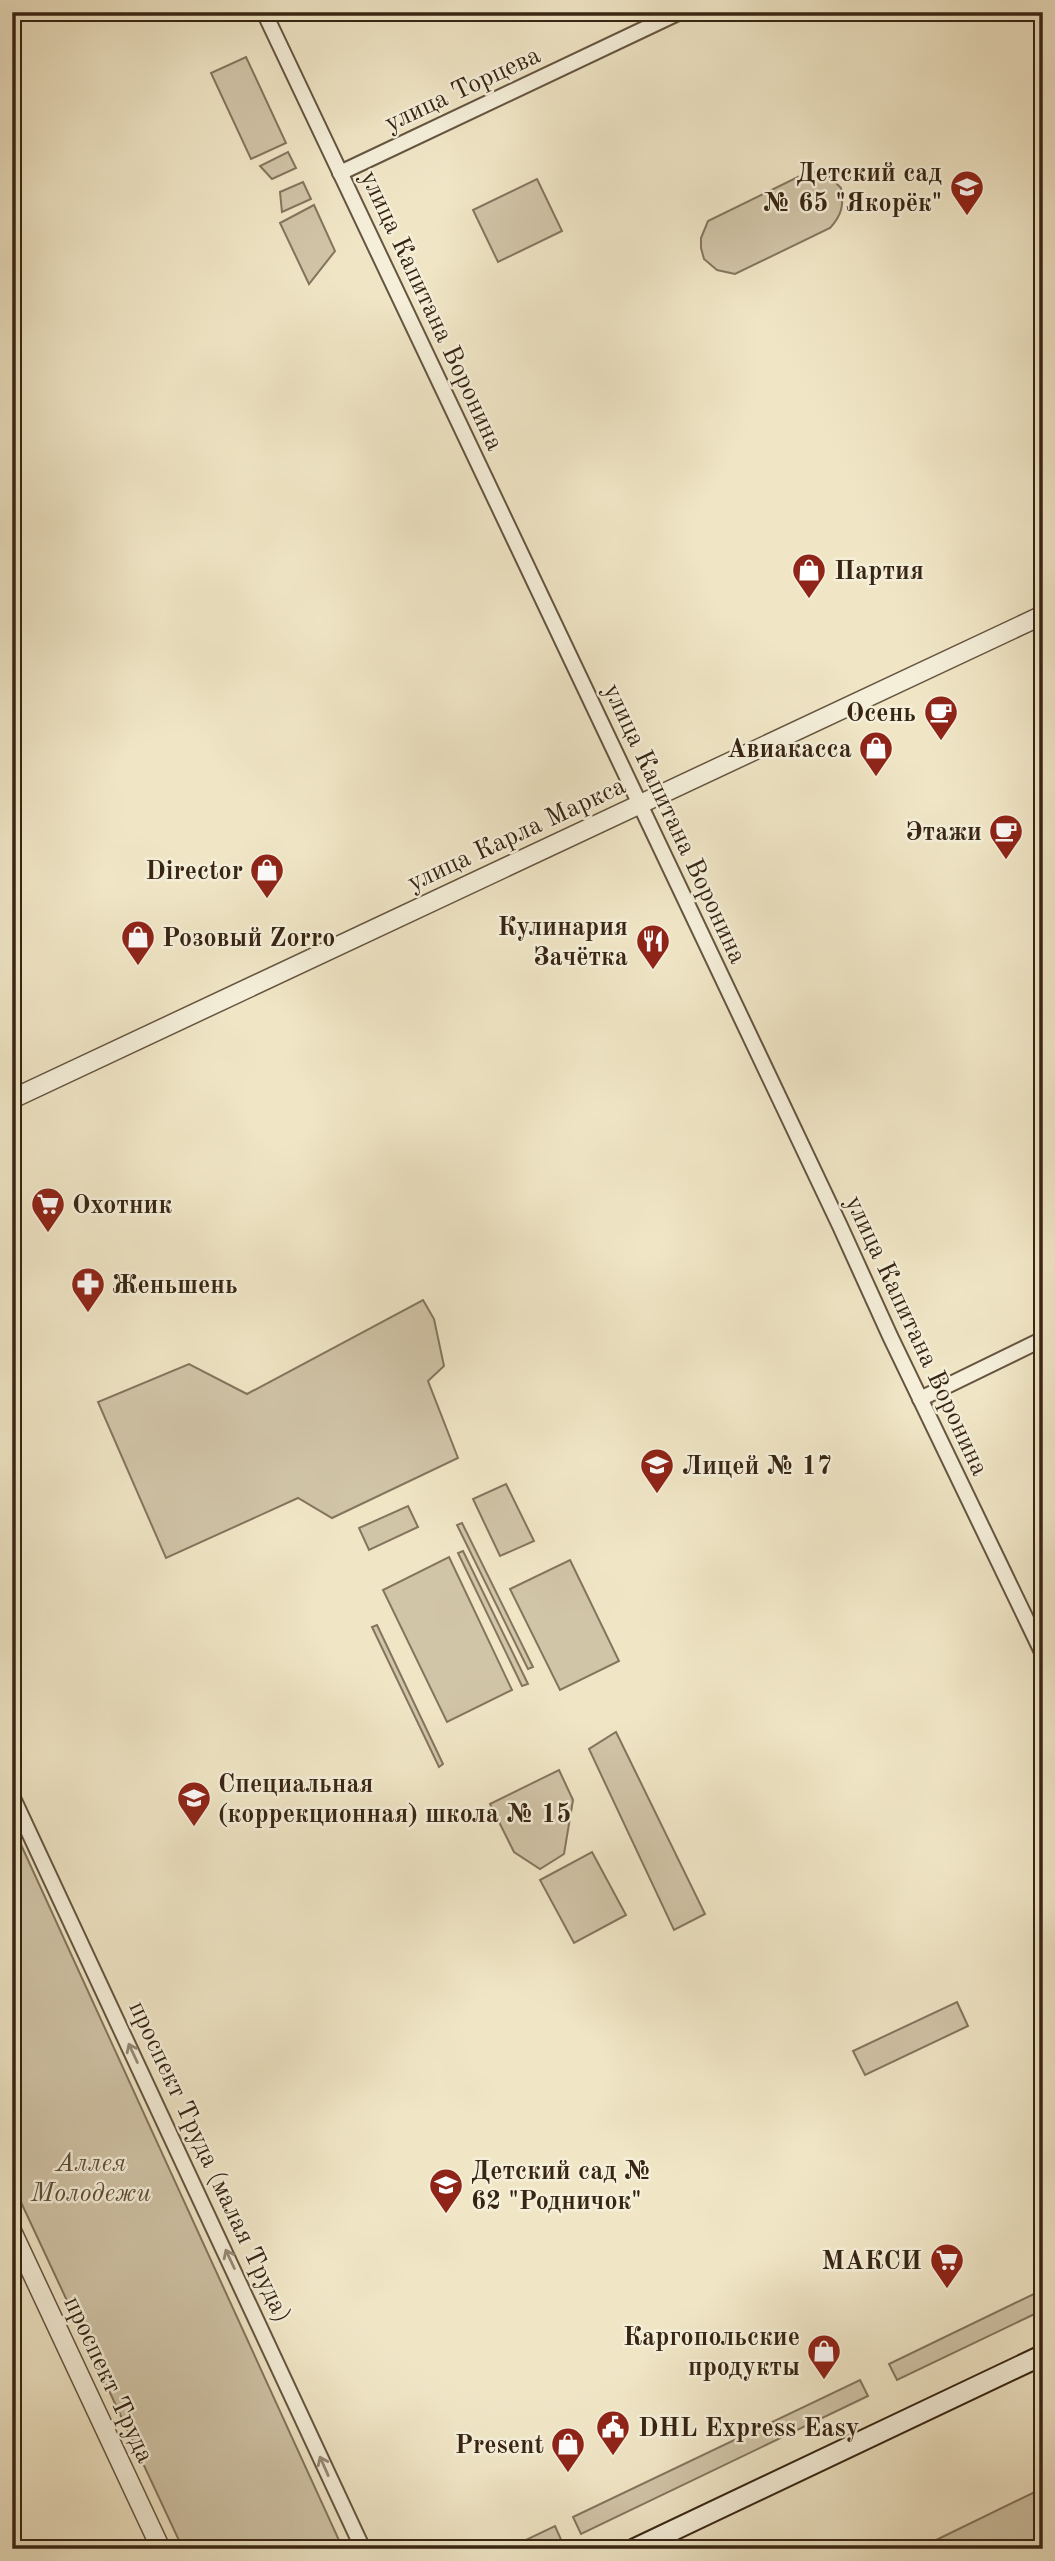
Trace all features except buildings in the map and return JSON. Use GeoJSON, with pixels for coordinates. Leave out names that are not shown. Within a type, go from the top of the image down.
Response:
{"type":"FeatureCollection","features":[{"type":"Feature","properties":{"kind":"main road"},"geometry":{"type":"LineString","coordinates":[[634,2549],[1043,2354]]}},
{"type":"Feature","properties":{"kind":"street","name":"улица Капитана Воронина"},"geometry":{"type":"LineString","coordinates":[[264,12],[1043,1654]]}},
{"type":"Feature","properties":{"kind":"street","name":"улица Торцева"},"geometry":{"type":"LineString","coordinates":[[340,173],[680,12]]}},
{"type":"Feature","properties":{"kind":"street","name":"улица Карла Маркса"},"geometry":{"type":"LineString","coordinates":[[12,1099],[1043,615]]}},
{"type":"Feature","properties":{"kind":"street"},"geometry":{"type":"LineString","coordinates":[[920,1399],[1043,1339]]}},
{"type":"Feature","properties":{"kind":"street","name":"проспект Труда (малая Труда)"},"geometry":{"type":"LineString","coordinates":[[12,1796],[363,2549]]}},
{"type":"Feature","properties":{"kind":"street","name":"проспект Труда"},"geometry":{"type":"LineString","coordinates":[[12,2231],[161,2549]]}},
{"type":"Feature","properties":{"kind":"green space"},"geometry":{"type":"Polygon","coordinates":[[[246,57],[286,143],[251,159],[211,73],[246,57]]]}},
{"type":"Feature","properties":{"kind":"green space"},"geometry":{"type":"Polygon","coordinates":[[[288,152],[296,168],[272,179],[260,166],[288,152]]]}},
{"type":"Feature","properties":{"kind":"green space"},"geometry":{"type":"Polygon","coordinates":[[[804,174],[827,174],[841,188],[841,210],[830,228],[735,274],[717,270],[704,259],[701,238],[708,221],[804,174]]]}},
{"type":"Feature","properties":{"kind":"green space"},"geometry":{"type":"Polygon","coordinates":[[[537,179],[562,231],[498,262],[473,210],[537,179]]]}},
{"type":"Feature","properties":{"kind":"green space"},"geometry":{"type":"Polygon","coordinates":[[[303,182],[311,199],[282,212],[280,192],[303,182]]]}},
{"type":"Feature","properties":{"kind":"green space"},"geometry":{"type":"Polygon","coordinates":[[[314,205],[335,251],[309,284],[280,223],[314,205]]]}},
{"type":"Feature","properties":{"kind":"green space"},"geometry":{"type":"Polygon","coordinates":[[[423,1300],[434,1319],[444,1366],[428,1381],[458,1458],[332,1518],[298,1498],[166,1558],[98,1402],[189,1364],[247,1394],[423,1300]]]}},
{"type":"Feature","properties":{"kind":"green space"},"geometry":{"type":"Polygon","coordinates":[[[506,1484],[534,1541],[500,1556],[473,1499],[506,1484]]]}},
{"type":"Feature","properties":{"kind":"green space"},"geometry":{"type":"Polygon","coordinates":[[[408,1506],[418,1527],[369,1550],[359,1528],[408,1506]]]}},
{"type":"Feature","properties":{"kind":"green space"},"geometry":{"type":"Polygon","coordinates":[[[462,1523],[533,1667],[528,1669],[457,1525],[462,1523]]]}},
{"type":"Feature","properties":{"kind":"green space"},"geometry":{"type":"Polygon","coordinates":[[[463,1551],[528,1684],[522,1686],[458,1553],[463,1551]]]}},
{"type":"Feature","properties":{"kind":"green space"},"geometry":{"type":"Polygon","coordinates":[[[449,1557],[512,1690],[447,1722],[383,1590],[449,1557]]]}},
{"type":"Feature","properties":{"kind":"green space"},"geometry":{"type":"Polygon","coordinates":[[[570,1560],[619,1661],[560,1690],[510,1589],[570,1560]]]}},
{"type":"Feature","properties":{"kind":"green space"},"geometry":{"type":"Polygon","coordinates":[[[377,1625],[443,1764],[439,1767],[372,1627],[377,1625]]]}},
{"type":"Feature","properties":{"kind":"green space"},"geometry":{"type":"Polygon","coordinates":[[[616,1732],[705,1914],[674,1930],[589,1749],[616,1732]]]}},
{"type":"Feature","properties":{"kind":"green space"},"geometry":{"type":"Polygon","coordinates":[[[559,1770],[573,1800],[564,1854],[540,1869],[514,1852],[490,1804],[559,1770]]]}},
{"type":"Feature","properties":{"kind":"green space","name":"Аллея Молодежи"},"geometry":{"type":"Polygon","coordinates":[[[12,1825],[343,2549],[205,2549],[202,2541],[192,2546],[193,2549],[183,2549],[12,2183],[12,1825]]]}},
{"type":"Feature","properties":{"kind":"green space"},"geometry":{"type":"Polygon","coordinates":[[[592,1852],[626,1915],[574,1943],[540,1880],[592,1852]]]}},
{"type":"Feature","properties":{"kind":"green space"},"geometry":{"type":"Polygon","coordinates":[[[957,2002],[968,2026],[865,2075],[853,2051],[957,2002]]]}},
{"type":"Feature","properties":{"kind":"green space"},"geometry":{"type":"Polygon","coordinates":[[[1038,2292],[1043,2301],[1043,2310],[897,2380],[889,2364],[1038,2292]]]}},
{"type":"Feature","properties":{"kind":"green space"},"geometry":{"type":"Polygon","coordinates":[[[860,2380],[868,2396],[581,2534],[573,2517],[860,2380]]]}},
{"type":"Feature","properties":{"kind":"green space"},"geometry":{"type":"Polygon","coordinates":[[[1043,2488],[1043,2549],[940,2549],[936,2540],[1043,2488]]]}},
{"type":"Feature","properties":{"kind":"green space"},"geometry":{"type":"Polygon","coordinates":[[[555,2526],[563,2544],[553,2549],[507,2549],[555,2526]]]}},
{"type":"Feature","properties":{"kind":"place","name":"Детский сад № 65 \"Якорёк\""},"geometry":{"type":"Point","coordinates":[967,217]}},
{"type":"Feature","properties":{"kind":"place","name":"Партия"},"geometry":{"type":"Point","coordinates":[809,600]}},
{"type":"Feature","properties":{"kind":"place","name":"Осень"},"geometry":{"type":"Point","coordinates":[941,742]}},
{"type":"Feature","properties":{"kind":"place","name":"Авиакасса"},"geometry":{"type":"Point","coordinates":[876,778]}},
{"type":"Feature","properties":{"kind":"place","name":"Этажи"},"geometry":{"type":"Point","coordinates":[1006,861]}},
{"type":"Feature","properties":{"kind":"place","name":"Director"},"geometry":{"type":"Point","coordinates":[267,900]}},
{"type":"Feature","properties":{"kind":"place","name":"Розовый Zorro"},"geometry":{"type":"Point","coordinates":[138,967]}},
{"type":"Feature","properties":{"kind":"place","name":"Кулинария Зачётка"},"geometry":{"type":"Point","coordinates":[653,971]}},
{"type":"Feature","properties":{"kind":"place","name":"Охотник"},"geometry":{"type":"Point","coordinates":[48,1234]}},
{"type":"Feature","properties":{"kind":"place","name":"Женьшень"},"geometry":{"type":"Point","coordinates":[88,1314]}},
{"type":"Feature","properties":{"kind":"place","name":"Лицей № 17"},"geometry":{"type":"Point","coordinates":[657,1495]}},
{"type":"Feature","properties":{"kind":"place","name":"Специальная (коррекционная) школа № 15"},"geometry":{"type":"Point","coordinates":[194,1828]}},
{"type":"Feature","properties":{"kind":"place","name":"Детский сад № 62 \"Родничок\""},"geometry":{"type":"Point","coordinates":[446,2215]}},
{"type":"Feature","properties":{"kind":"place","name":"МАКСИ"},"geometry":{"type":"Point","coordinates":[947,2290]}},
{"type":"Feature","properties":{"kind":"place","name":"Каргопольские продукты"},"geometry":{"type":"Point","coordinates":[824,2381]}},
{"type":"Feature","properties":{"kind":"place","name":"DHL Express Easy"},"geometry":{"type":"Point","coordinates":[613,2457]}},
{"type":"Feature","properties":{"kind":"place","name":"Present"},"geometry":{"type":"Point","coordinates":[568,2474]}}]}
